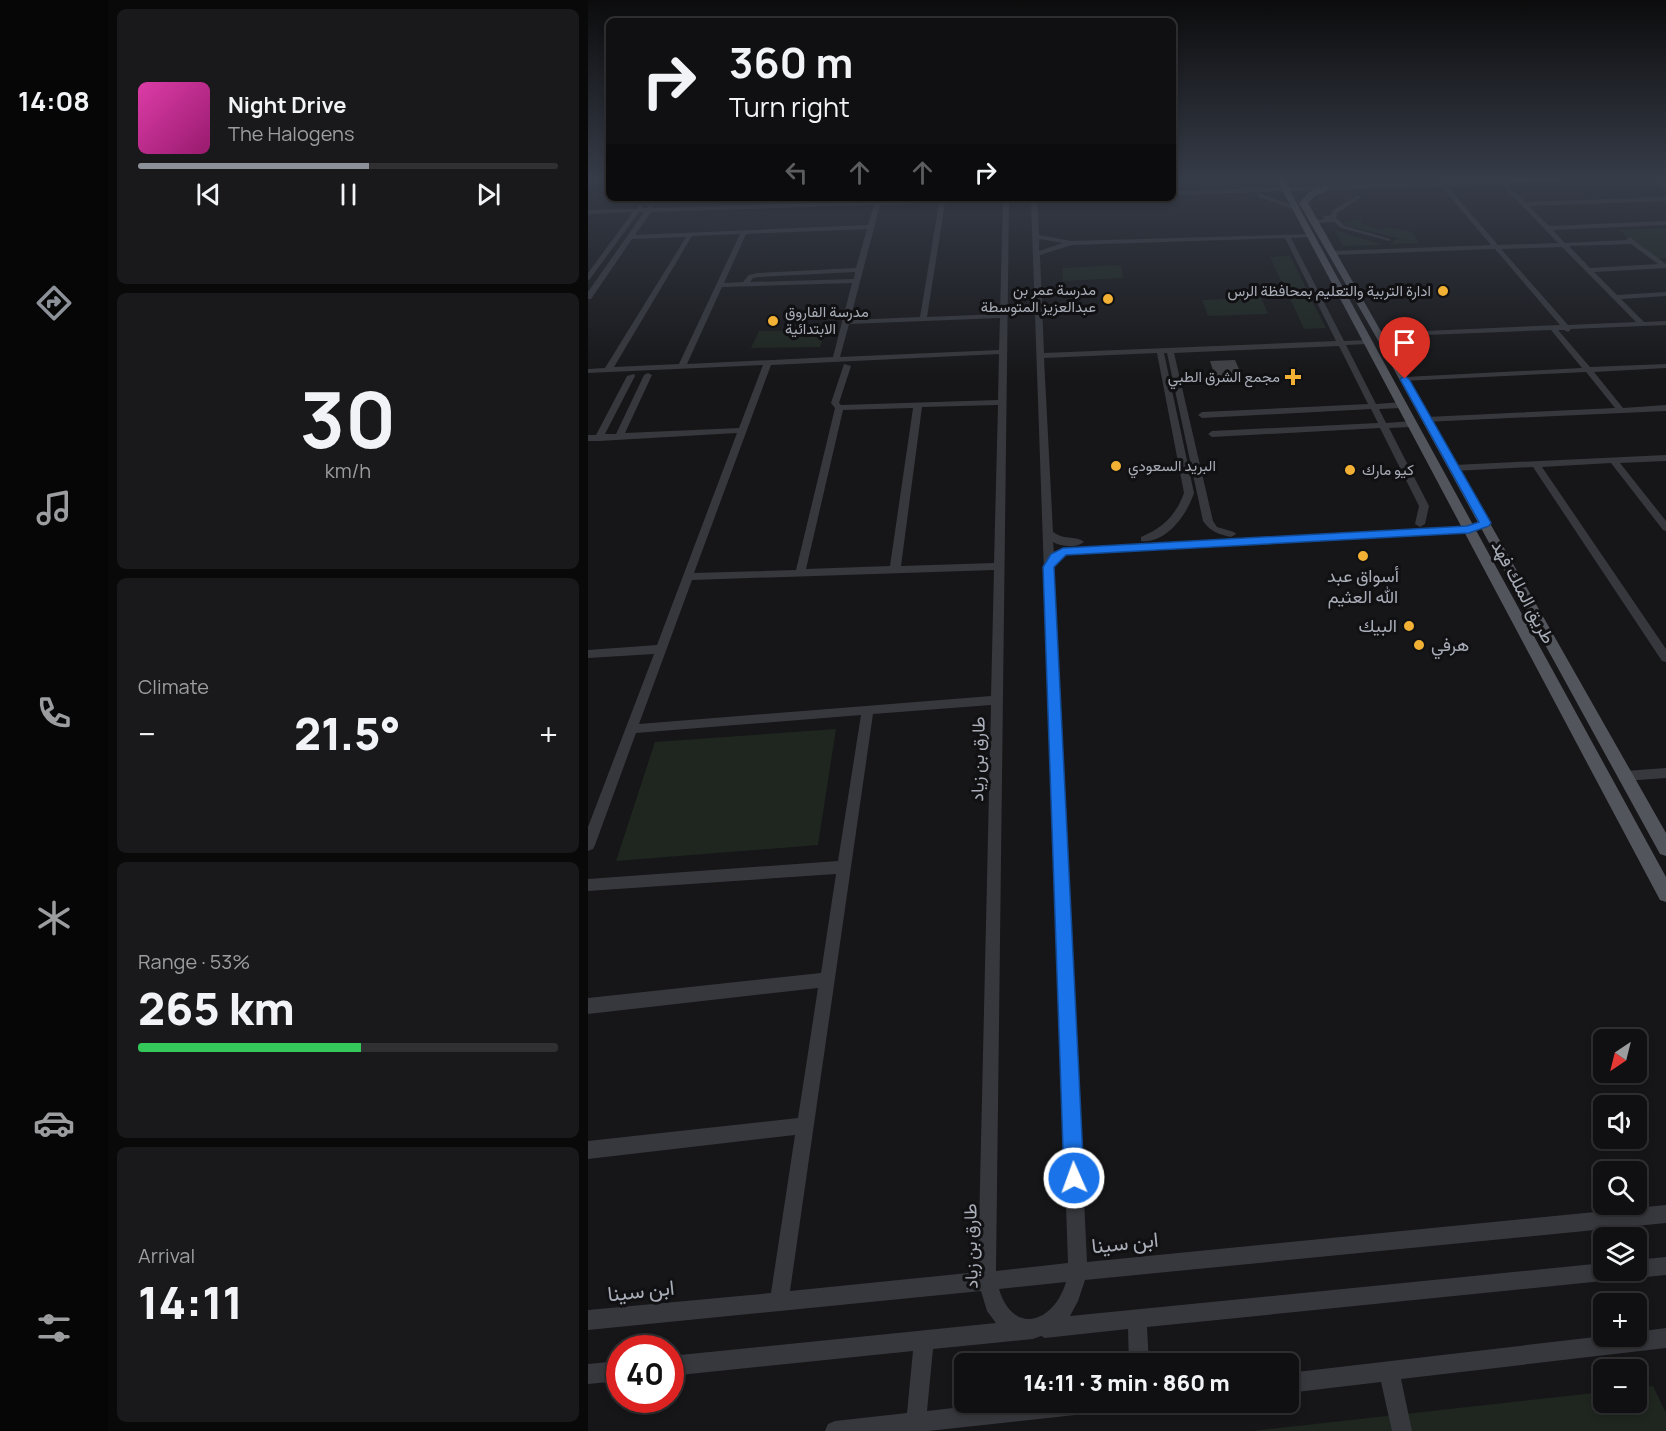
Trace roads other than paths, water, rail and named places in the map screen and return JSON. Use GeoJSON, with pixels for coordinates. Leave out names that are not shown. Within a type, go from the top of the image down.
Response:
{"type":"FeatureCollection","features":[{"type":"Feature","properties":{"kind":"main road","name":"طريق الملك فهد"},"geometry":{"type":"LineString","coordinates":[[1316,247],[1666,894]]}},
{"type":"Feature","properties":{"kind":"main road","name":"طريق الملك فهد"},"geometry":{"type":"LineString","coordinates":[[1330,247],[1666,849]]}},
{"type":"Feature","properties":{"kind":"street"},"geometry":{"type":"LineString","coordinates":[[588,278],[611,247]]}},
{"type":"Feature","properties":{"kind":"street"},"geometry":{"type":"LineString","coordinates":[[588,297],[623,247]]}},
{"type":"Feature","properties":{"kind":"street"},"geometry":{"type":"LineString","coordinates":[[608,370],[682,247]]}},
{"type":"Feature","properties":{"kind":"street"},"geometry":{"type":"LineString","coordinates":[[682,366],[737,247]]}},
{"type":"Feature","properties":{"kind":"street"},"geometry":{"type":"LineString","coordinates":[[836,359],[866,247]]}},
{"type":"Feature","properties":{"kind":"street"},"geometry":{"type":"LineString","coordinates":[[923,319],[935,247]]}},
{"type":"Feature","properties":{"kind":"street","name":"طارق بن زياد"},"geometry":{"type":"LineString","coordinates":[[1005,247],[987,1281],[993,1303],[1005,1320],[1017,1327],[1030,1329]]}},
{"type":"Feature","properties":{"kind":"street"},"geometry":{"type":"LineString","coordinates":[[1030,1329],[1045,1326],[1058,1318],[1069,1305],[1078,1272],[1036,247]]}},
{"type":"Feature","properties":{"kind":"street"},"geometry":{"type":"LineString","coordinates":[[1036,254],[1059,247]]}},
{"type":"Feature","properties":{"kind":"street"},"geometry":{"type":"LineString","coordinates":[[1292,247],[1381,426],[1424,506],[1420,524]]}},
{"type":"Feature","properties":{"kind":"street"},"geometry":{"type":"LineString","coordinates":[[1495,247],[1568,330],[1666,329]]}},
{"type":"Feature","properties":{"kind":"street"},"geometry":{"type":"LineString","coordinates":[[1335,256],[1540,247]]}},
{"type":"Feature","properties":{"kind":"street"},"geometry":{"type":"LineString","coordinates":[[1565,247],[1642,324]]}},
{"type":"Feature","properties":{"kind":"street"},"geometry":{"type":"LineString","coordinates":[[1640,247],[1665,266]]}},
{"type":"Feature","properties":{"kind":"street"},"geometry":{"type":"LineString","coordinates":[[588,266],[597,266]]}},
{"type":"Feature","properties":{"kind":"street"},"geometry":{"type":"LineString","coordinates":[[1588,270],[1665,266]]}},
{"type":"Feature","properties":{"kind":"street"},"geometry":{"type":"LineString","coordinates":[[745,285],[751,276],[758,275],[860,270]]}},
{"type":"Feature","properties":{"kind":"street"},"geometry":{"type":"LineString","coordinates":[[720,285],[857,282]]}},
{"type":"Feature","properties":{"kind":"street"},"geometry":{"type":"LineString","coordinates":[[1614,297],[1666,294]]}},
{"type":"Feature","properties":{"kind":"street"},"geometry":{"type":"LineString","coordinates":[[846,322],[1004,316]]}},
{"type":"Feature","properties":{"kind":"street"},"geometry":{"type":"LineString","coordinates":[[1382,338],[1555,331],[1666,323]]}},
{"type":"Feature","properties":{"kind":"street"},"geometry":{"type":"LineString","coordinates":[[1555,331],[1621,410]]}},
{"type":"Feature","properties":{"kind":"street"},"geometry":{"type":"LineString","coordinates":[[1040,353],[1366,339]]}},
{"type":"Feature","properties":{"kind":"street"},"geometry":{"type":"LineString","coordinates":[[1040,353],[1165,351],[1340,340]]}},
{"type":"Feature","properties":{"kind":"street"},"geometry":{"type":"LineString","coordinates":[[1146,539],[1165,530],[1185,504],[1189,493],[1173,417],[1165,351]]}},
{"type":"Feature","properties":{"kind":"street"},"geometry":{"type":"LineString","coordinates":[[1165,351],[1189,426],[1208,521],[1214,529],[1231,534]]}},
{"type":"Feature","properties":{"kind":"street"},"geometry":{"type":"LineString","coordinates":[[588,370],[682,366],[846,366],[1003,356]]}},
{"type":"Feature","properties":{"kind":"street"},"geometry":{"type":"LineString","coordinates":[[588,378],[836,359],[1003,356]]}},
{"type":"Feature","properties":{"kind":"street"},"geometry":{"type":"LineString","coordinates":[[588,845],[592,823],[631,729],[767,366]]}},
{"type":"Feature","properties":{"kind":"street"},"geometry":{"type":"LineString","coordinates":[[839,408],[835,403],[846,366]]}},
{"type":"Feature","properties":{"kind":"street"},"geometry":{"type":"LineString","coordinates":[[1405,379],[1666,366]]}},
{"type":"Feature","properties":{"kind":"street"},"geometry":{"type":"LineString","coordinates":[[619,436],[648,375]]}},
{"type":"Feature","properties":{"kind":"street"},"geometry":{"type":"LineString","coordinates":[[599,438],[631,376]]}},
{"type":"Feature","properties":{"kind":"street"},"geometry":{"type":"LineString","coordinates":[[839,408],[1003,402]]}},
{"type":"Feature","properties":{"kind":"street"},"geometry":{"type":"LineString","coordinates":[[895,570],[918,405]]}},
{"type":"Feature","properties":{"kind":"street"},"geometry":{"type":"LineString","coordinates":[[1177,434],[1202,415],[1402,405]]}},
{"type":"Feature","properties":{"kind":"street"},"geometry":{"type":"LineString","coordinates":[[800,573],[839,408]]}},
{"type":"Feature","properties":{"kind":"street"},"geometry":{"type":"LineString","coordinates":[[1427,420],[1666,408]]}},
{"type":"Feature","properties":{"kind":"street"},"geometry":{"type":"LineString","coordinates":[[1202,415],[1218,418],[1223,424],[1221,430],[1212,434]]}},
{"type":"Feature","properties":{"kind":"street"},"geometry":{"type":"LineString","coordinates":[[1173,417],[1189,426],[1212,434],[1412,424]]}},
{"type":"Feature","properties":{"kind":"street"},"geometry":{"type":"LineString","coordinates":[[588,438],[743,430]]}},
{"type":"Feature","properties":{"kind":"street"},"geometry":{"type":"LineString","coordinates":[[1454,468],[1666,458]]}},
{"type":"Feature","properties":{"kind":"street"},"geometry":{"type":"LineString","coordinates":[[1614,460],[1666,528]]}},
{"type":"Feature","properties":{"kind":"street"},"geometry":{"type":"LineString","coordinates":[[1536,464],[1666,658]]}},
{"type":"Feature","properties":{"kind":"street"},"geometry":{"type":"LineString","coordinates":[[1049,567],[1058,554],[1070,551],[1485,523]]}},
{"type":"Feature","properties":{"kind":"street"},"geometry":{"type":"LineString","coordinates":[[1047,533],[1054,540],[1065,543],[1420,524],[1467,526]]}},
{"type":"Feature","properties":{"kind":"street"},"geometry":{"type":"LineString","coordinates":[[688,577],[1000,566]]}},
{"type":"Feature","properties":{"kind":"street"},"geometry":{"type":"LineString","coordinates":[[588,654],[661,649]]}},
{"type":"Feature","properties":{"kind":"street"},"geometry":{"type":"LineString","coordinates":[[631,729],[997,700]]}},
{"type":"Feature","properties":{"kind":"street"},"geometry":{"type":"LineString","coordinates":[[779,1301],[868,710]]}},
{"type":"Feature","properties":{"kind":"street"},"geometry":{"type":"LineString","coordinates":[[1625,776],[1666,773]]}},
{"type":"Feature","properties":{"kind":"street"},"geometry":{"type":"LineString","coordinates":[[588,885],[844,867]]}},
{"type":"Feature","properties":{"kind":"street"},"geometry":{"type":"LineString","coordinates":[[588,1006],[827,980]]}},
{"type":"Feature","properties":{"kind":"street"},"geometry":{"type":"LineString","coordinates":[[588,1150],[805,1125]]}},
{"type":"Feature","properties":{"kind":"street","name":"ابن سينا"},"geometry":{"type":"LineString","coordinates":[[588,1320],[1666,1214]]}},
{"type":"Feature","properties":{"kind":"street"},"geometry":{"type":"LineString","coordinates":[[1647,1268],[1666,1266]]}},
{"type":"Feature","properties":{"kind":"street"},"geometry":{"type":"LineString","coordinates":[[684,1365],[1593,1273]]}},
{"type":"Feature","properties":{"kind":"street"},"geometry":{"type":"LineString","coordinates":[[1137,1319],[1139,1353]]}},
{"type":"Feature","properties":{"kind":"street"},"geometry":{"type":"LineString","coordinates":[[1299,1382],[1666,1338]]}},
{"type":"Feature","properties":{"kind":"street"},"geometry":{"type":"LineString","coordinates":[[916,1422],[924,1340]]}},
{"type":"Feature","properties":{"kind":"street"},"geometry":{"type":"LineString","coordinates":[[588,1374],[606,1372]]}},
{"type":"Feature","properties":{"kind":"street"},"geometry":{"type":"LineString","coordinates":[[1389,1372],[1402,1431]]}},
{"type":"Feature","properties":{"kind":"street"},"geometry":{"type":"LineString","coordinates":[[836,1431],[1000,1413]]}},
{"type":"Feature","properties":{"kind":"place","name":"ادارة التربية والتعليم بمحافظة الرس"},"geometry":{"type":"Point","coordinates":[1443,291]}},
{"type":"Feature","properties":{"kind":"place","name":"مدرسة عمر بن عبدالعزيز المتوسطة"},"geometry":{"type":"Point","coordinates":[1108,299]}},
{"type":"Feature","properties":{"kind":"place","name":"مدرسة الفاروق الابتدائية"},"geometry":{"type":"Point","coordinates":[773,321]}},
{"type":"Feature","properties":{"kind":"place","name":"مجمع الشرق الطبي"},"geometry":{"type":"Point","coordinates":[1293,377]}},
{"type":"Feature","properties":{"kind":"place","name":"البريد السعودي"},"geometry":{"type":"Point","coordinates":[1116,466]}},
{"type":"Feature","properties":{"kind":"place","name":"كيو مارك"},"geometry":{"type":"Point","coordinates":[1350,470]}},
{"type":"Feature","properties":{"kind":"place","name":"أسواق عبد الله العثيم"},"geometry":{"type":"Point","coordinates":[1363,556]}},
{"type":"Feature","properties":{"kind":"place","name":"البيك"},"geometry":{"type":"Point","coordinates":[1409,626]}},
{"type":"Feature","properties":{"kind":"place","name":"هرفي"},"geometry":{"type":"Point","coordinates":[1419,645]}}]}
